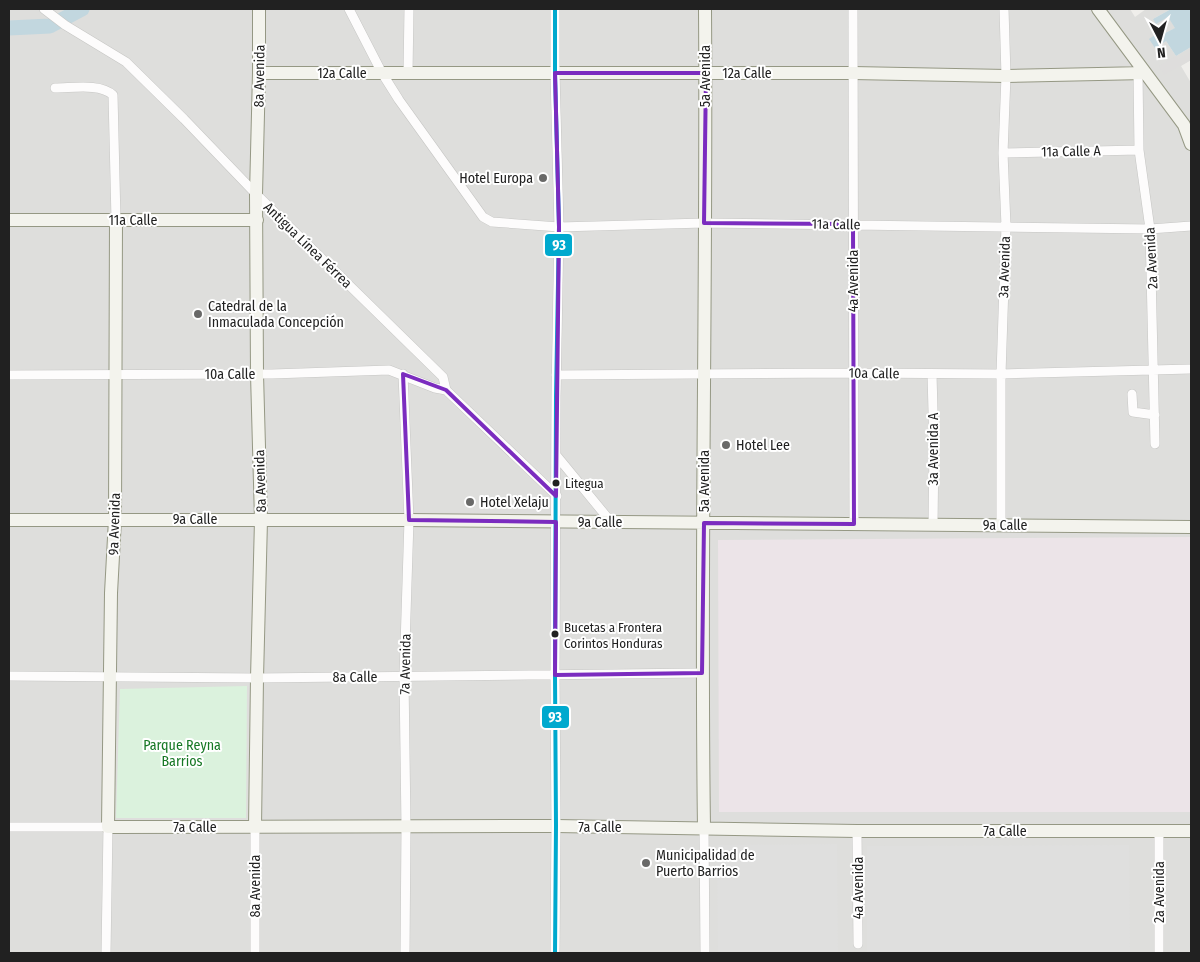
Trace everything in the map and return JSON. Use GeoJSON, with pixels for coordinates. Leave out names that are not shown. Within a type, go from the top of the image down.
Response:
{"type":"FeatureCollection","features":[{"type":"Feature","properties":{"kind":"street","name":"Antigua Línea Férrea"},"geometry":{"type":"LineString","coordinates":[[44,9],[64,25],[126,62],[256,194],[443,377],[446,390],[556,496]]}},
{"type":"Feature","properties":{"kind":"street","name":"8a Avenida"},"geometry":{"type":"LineString","coordinates":[[254,953],[256,678],[261,520],[257,374],[256,194],[259,9]]}},
{"type":"Feature","properties":{"kind":"street"},"geometry":{"type":"LineString","coordinates":[[348,9],[382,73]]}},
{"type":"Feature","properties":{"kind":"street"},"geometry":{"type":"LineString","coordinates":[[408,73],[409,9]]}},
{"type":"Feature","properties":{"kind":"street"},"geometry":{"type":"LineString","coordinates":[[555,953],[556,375],[559,227],[554,73],[556,9]]}},
{"type":"Feature","properties":{"kind":"street","name":"5a Avenida"},"geometry":{"type":"LineString","coordinates":[[705,9],[705,374],[702,673],[705,953]]}},
{"type":"Feature","properties":{"kind":"street","name":"4a Avenida"},"geometry":{"type":"LineString","coordinates":[[853,9],[854,524]]}},
{"type":"Feature","properties":{"kind":"street","name":"3a Avenida"},"geometry":{"type":"LineString","coordinates":[[1001,525],[1001,374],[1006,226],[1004,9]]}},
{"type":"Feature","properties":{"kind":"street"},"geometry":{"type":"LineString","coordinates":[[1098,9],[1141,73],[1184,125],[1191,144]]}},
{"type":"Feature","properties":{"kind":"street","name":"12a Calle"},"geometry":{"type":"LineString","coordinates":[[259,73],[853,73],[1006,76],[1141,73]]}},
{"type":"Feature","properties":{"kind":"street","name":"11a Calle"},"geometry":{"type":"LineString","coordinates":[[382,73],[399,100],[483,217],[492,222],[559,227],[704,223],[1150,229],[1191,226]]}},
{"type":"Feature","properties":{"kind":"street","name":"2a Avenida"},"geometry":{"type":"LineString","coordinates":[[1141,73],[1139,150],[1150,229],[1155,370],[1155,444]]}},
{"type":"Feature","properties":{"kind":"street","name":"9a Avenida"},"geometry":{"type":"LineString","coordinates":[[56,88],[100,88],[109,91],[113,95],[116,220],[115,519],[111,593],[106,953]]}},
{"type":"Feature","properties":{"kind":"street","name":"11a Calle A"},"geometry":{"type":"LineString","coordinates":[[1004,153],[1139,150]]}},
{"type":"Feature","properties":{"kind":"street","name":"11a Calle"},"geometry":{"type":"LineString","coordinates":[[9,220],[257,220]]}},
{"type":"Feature","properties":{"kind":"street","name":"10a Calle"},"geometry":{"type":"LineString","coordinates":[[556,375],[1001,374],[1191,369]]}},
{"type":"Feature","properties":{"kind":"street","name":"10a Calle"},"geometry":{"type":"LineString","coordinates":[[9,375],[257,374],[389,370],[435,388],[446,390]]}},
{"type":"Feature","properties":{"kind":"street","name":"7a Avenida"},"geometry":{"type":"LineString","coordinates":[[403,374],[409,520],[404,677],[405,953]]}},
{"type":"Feature","properties":{"kind":"street","name":"3a Avenida A"},"geometry":{"type":"LineString","coordinates":[[932,374],[934,448],[933,525]]}},
{"type":"Feature","properties":{"kind":"street"},"geometry":{"type":"LineString","coordinates":[[1132,394],[1133,412],[1155,414]]}},
{"type":"Feature","properties":{"kind":"street"},"geometry":{"type":"LineString","coordinates":[[556,455],[611,522]]}},
{"type":"Feature","properties":{"kind":"street","name":"9a Calle"},"geometry":{"type":"LineString","coordinates":[[9,520],[409,520],[1191,527]]}},
{"type":"Feature","properties":{"kind":"street","name":"8a Calle"},"geometry":{"type":"LineString","coordinates":[[9,676],[256,678],[702,673]]}},
{"type":"Feature","properties":{"kind":"street","name":"7a Calle"},"geometry":{"type":"LineString","coordinates":[[9,827],[556,826],[857,831],[1191,831]]}},
{"type":"Feature","properties":{"kind":"street","name":"2a Avenida"},"geometry":{"type":"LineString","coordinates":[[1159,830],[1159,953]]}},
{"type":"Feature","properties":{"kind":"street","name":"4a Avenida"},"geometry":{"type":"LineString","coordinates":[[857,831],[858,944]]}},
{"type":"Feature","properties":{"kind":"highlighted area"},"geometry":{"type":"Polygon","coordinates":[[[555,73],[706,73],[704,223],[853,224],[854,524],[704,523],[702,673],[555,675],[556,522],[409,520],[403,374],[446,390],[556,496],[559,227],[555,73]]]}},
{"type":"Feature","properties":{"kind":"shaded area"},"geometry":{"type":"Polygon","coordinates":[[[9,9],[1130,9],[1135,17],[1146,9],[1171,9],[1153,19],[1168,17],[1176,28],[1162,34],[1176,56],[1191,47],[1191,60],[1181,66],[1191,83],[1191,953],[9,953],[9,9]]]}},
{"type":"Feature","properties":{"kind":"shaded area"},"geometry":{"type":"Polygon","coordinates":[[[1191,537],[1191,812],[719,812],[718,540],[1191,537]]]}},
{"type":"Feature","properties":{"kind":"shaded area"},"geometry":{"type":"Polygon","coordinates":[[[837,844],[838,953],[718,953],[717,845],[837,844]]]}},
{"type":"Feature","properties":{"kind":"shaded area"},"geometry":{"type":"Polygon","coordinates":[[[1129,845],[1130,953],[867,953],[867,846],[1129,845]]]}},
{"type":"Feature","properties":{"kind":"green space","name":"Parque Reyna Barrios"},"geometry":{"type":"Polygon","coordinates":[[[247,686],[246,818],[116,818],[120,689],[247,686]]]}},
{"type":"Feature","properties":{"kind":"water"},"geometry":{"type":"Polygon","coordinates":[[[1171,9],[1191,9],[1191,47],[1176,56],[1166,41],[1155,48],[1149,39],[1161,31],[1163,34],[1175,28],[1168,17],[1156,24],[1153,19],[1171,9]]]}},
{"type":"Feature","properties":{"kind":"pier"},"geometry":{"type":"Polygon","coordinates":[[[1191,52],[1191,60],[1164,75],[1159,66],[1176,56],[1179,59],[1191,52]]]}},
{"type":"Feature","properties":{"kind":"waterway"},"geometry":{"type":"LineString","coordinates":[[9,28],[50,26],[82,9]]}},
{"type":"Feature","properties":{"kind":"transit line","name":"93"},"geometry":{"type":"LineString","coordinates":[[555,9],[559,227],[556,397],[555,953]]}},
{"type":"Feature","properties":{"kind":"place","name":"Hotel Europa"},"geometry":{"type":"Point","coordinates":[543,178]}},
{"type":"Feature","properties":{"kind":"place","name":"Catedral de la Inmaculada Concepción"},"geometry":{"type":"Point","coordinates":[198,314]}},
{"type":"Feature","properties":{"kind":"place","name":"Hotel Lee"},"geometry":{"type":"Point","coordinates":[726,445]}},
{"type":"Feature","properties":{"kind":"place","name":"Litegua"},"geometry":{"type":"Point","coordinates":[556,483]}},
{"type":"Feature","properties":{"kind":"place","name":"Hotel Xelaju"},"geometry":{"type":"Point","coordinates":[470,502]}},
{"type":"Feature","properties":{"kind":"place","name":"Bucetas a Frontera Corintos Honduras"},"geometry":{"type":"Point","coordinates":[555,634]}},
{"type":"Feature","properties":{"kind":"place","name":"Municipalidad de Puerto Barrios"},"geometry":{"type":"Point","coordinates":[646,863]}}]}
